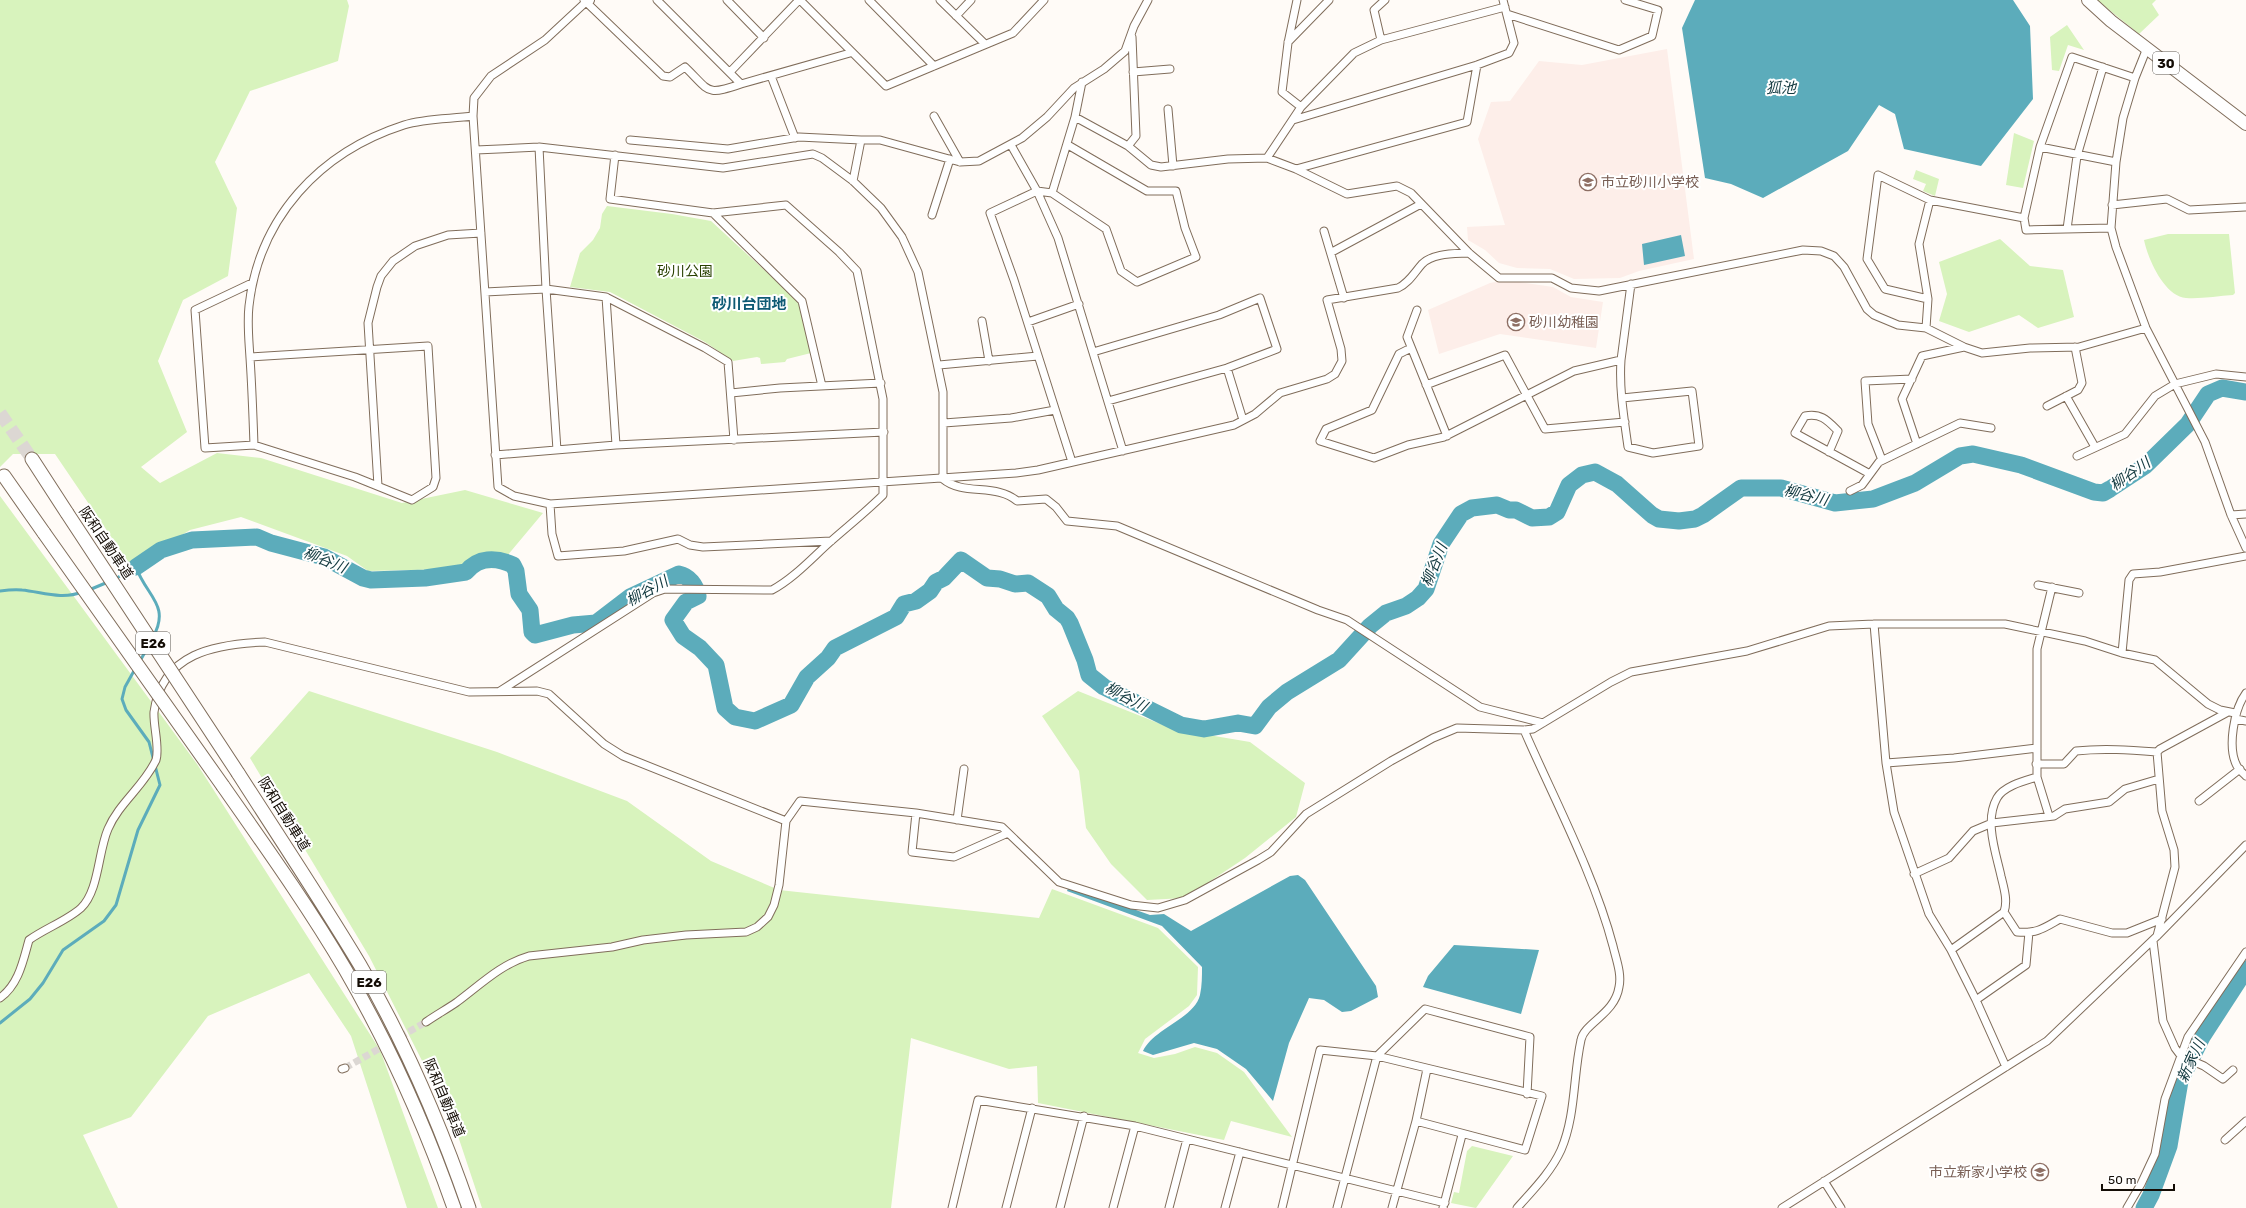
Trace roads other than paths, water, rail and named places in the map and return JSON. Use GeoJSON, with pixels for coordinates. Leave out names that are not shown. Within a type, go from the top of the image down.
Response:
{"type":"FeatureCollection","features":[{"type":"Feature","properties":{"kind":"highway","name":"阪和自動車道"},"geometry":{"type":"LineString","coordinates":[[32,459],[324,906],[385,1011],[435,1115],[469,1208]]}},
{"type":"Feature","properties":{"kind":"highway","name":"E26"},"geometry":{"type":"LineString","coordinates":[[4,476],[223,786],[311,915],[373,1019],[420,1119],[454,1208]]}},
{"type":"Feature","properties":{"kind":"main road","name":"30"},"geometry":{"type":"LineString","coordinates":[[2088,0],[2111,21],[2246,124]]}},
{"type":"Feature","properties":{"kind":"street"},"geometry":{"type":"LineString","coordinates":[[657,0],[742,84]]}},
{"type":"Feature","properties":{"kind":"street"},"geometry":{"type":"LineString","coordinates":[[727,0],[764,38]]}},
{"type":"Feature","properties":{"kind":"street"},"geometry":{"type":"LineString","coordinates":[[730,72],[800,0],[850,53],[886,86],[1014,33],[1044,0]]}},
{"type":"Feature","properties":{"kind":"street"},"geometry":{"type":"LineString","coordinates":[[869,0],[934,66]]}},
{"type":"Feature","properties":{"kind":"street"},"geometry":{"type":"LineString","coordinates":[[940,0],[985,44]]}},
{"type":"Feature","properties":{"kind":"street"},"geometry":{"type":"LineString","coordinates":[[956,16],[971,0]]}},
{"type":"Feature","properties":{"kind":"street"},"geometry":{"type":"LineString","coordinates":[[630,140],[728,149],[795,138],[880,140],[960,162],[979,161],[1011,145],[1047,117],[1064,96],[1082,82],[1104,69],[1125,51],[1148,0]]}},
{"type":"Feature","properties":{"kind":"street"},"geometry":{"type":"LineString","coordinates":[[1297,0],[1288,42],[1282,92],[1301,107]]}},
{"type":"Feature","properties":{"kind":"street"},"geometry":{"type":"LineString","coordinates":[[1288,42],[1329,0]]}},
{"type":"Feature","properties":{"kind":"street"},"geometry":{"type":"LineString","coordinates":[[1381,40],[1374,10],[1385,0]]}},
{"type":"Feature","properties":{"kind":"street"},"geometry":{"type":"LineString","coordinates":[[1507,14],[1619,50],[1652,36],[1658,10],[1625,0]]}},
{"type":"Feature","properties":{"kind":"street"},"geometry":{"type":"LineString","coordinates":[[850,53],[717,92],[710,91],[685,67],[670,77],[663,76],[586,1],[544,40],[491,76],[474,98],[473,116],[498,487],[514,496],[550,504],[943,479],[1016,473],[1219,429],[1255,414],[1280,393],[1316,384],[1335,374],[1342,361],[1341,349],[1327,300],[1398,288],[1407,284],[1423,264],[1429,259],[1469,252]]}},
{"type":"Feature","properties":{"kind":"street"},"geometry":{"type":"LineString","coordinates":[[1267,158],[1301,107],[1354,53],[1381,40],[1504,3],[1514,44],[1509,54],[1293,120]]}},
{"type":"Feature","properties":{"kind":"street"},"geometry":{"type":"LineString","coordinates":[[1128,146],[1136,136],[1132,34]]}},
{"type":"Feature","properties":{"kind":"street"},"geometry":{"type":"LineString","coordinates":[[2147,48],[2135,78],[2123,118],[2116,162],[2111,228],[2116,247],[2146,328],[2204,442],[2231,515],[2246,548]]}},
{"type":"Feature","properties":{"kind":"street"},"geometry":{"type":"LineString","coordinates":[[2111,228],[2026,230],[2024,218],[2040,147],[2072,57],[2135,78]]}},
{"type":"Feature","properties":{"kind":"street"},"geometry":{"type":"LineString","coordinates":[[1296,169],[1467,122],[1477,65]]}},
{"type":"Feature","properties":{"kind":"street"},"geometry":{"type":"LineString","coordinates":[[2067,229],[2076,156],[2103,67]]}},
{"type":"Feature","properties":{"kind":"street"},"geometry":{"type":"LineString","coordinates":[[1133,72],[1170,70]]}},
{"type":"Feature","properties":{"kind":"street"},"geometry":{"type":"LineString","coordinates":[[771,76],[795,138]]}},
{"type":"Feature","properties":{"kind":"street"},"geometry":{"type":"LineString","coordinates":[[1052,193],[1068,145],[1082,82]]}},
{"type":"Feature","properties":{"kind":"street"},"geometry":{"type":"LineString","coordinates":[[1168,109],[1173,166]]}},
{"type":"Feature","properties":{"kind":"street"},"geometry":{"type":"LineString","coordinates":[[254,445],[248,314],[252,283],[256,267],[275,223],[293,198],[330,162],[355,146],[406,124],[473,116]]}},
{"type":"Feature","properties":{"kind":"street"},"geometry":{"type":"LineString","coordinates":[[934,116],[960,162]]}},
{"type":"Feature","properties":{"kind":"street"},"geometry":{"type":"LineString","coordinates":[[1075,117],[1128,146],[1151,165],[1160,167],[1267,158],[1296,169],[1347,194],[1398,186],[1411,193],[1469,252],[1499,278],[1552,278],[1571,288],[1599,290],[1803,250],[1821,252],[1834,256],[1844,267],[1867,309],[1874,315],[1898,325],[1926,328],[1964,347],[1982,353],[2030,348],[2074,347],[2109,340],[2146,328]]}},
{"type":"Feature","properties":{"kind":"street"},"geometry":{"type":"LineString","coordinates":[[853,181],[861,140]]}},
{"type":"Feature","properties":{"kind":"street"},"geometry":{"type":"LineString","coordinates":[[1011,145],[1036,191],[1058,238],[1123,451]]}},
{"type":"Feature","properties":{"kind":"street"},"geometry":{"type":"LineString","coordinates":[[1068,145],[1148,191],[1176,192],[1196,257],[1137,282],[1121,271],[1106,229],[1052,193],[1036,191],[990,213],[1028,322],[1072,462]]}},
{"type":"Feature","properties":{"kind":"street"},"geometry":{"type":"LineString","coordinates":[[476,150],[539,147],[723,168],[813,154],[822,158],[853,181],[881,208],[902,237],[918,272],[939,365],[943,392],[943,479],[951,486],[1009,494],[1017,500],[1046,499],[1056,507],[1067,521],[1117,526],[1318,610],[1347,620],[1480,707],[1543,723]]}},
{"type":"Feature","properties":{"kind":"street"},"geometry":{"type":"LineString","coordinates":[[539,147],[546,289],[557,450]]}},
{"type":"Feature","properties":{"kind":"street"},"geometry":{"type":"LineString","coordinates":[[2040,147],[2076,156],[2116,162]]}},
{"type":"Feature","properties":{"kind":"street"},"geometry":{"type":"LineString","coordinates":[[499,692],[653,593],[665,589],[772,590],[787,580],[831,541],[864,515],[883,495],[885,483],[881,383],[857,271],[839,252],[786,205],[713,213],[610,199],[615,155]]}},
{"type":"Feature","properties":{"kind":"street"},"geometry":{"type":"LineString","coordinates":[[932,215],[950,159]]}},
{"type":"Feature","properties":{"kind":"street"},"geometry":{"type":"LineString","coordinates":[[1928,299],[1885,289],[1867,259],[1878,175],[1930,200],[2024,218]]}},
{"type":"Feature","properties":{"kind":"street"},"geometry":{"type":"LineString","coordinates":[[2112,205],[2167,199],[2189,210],[2245,207]]}},
{"type":"Feature","properties":{"kind":"street"},"geometry":{"type":"LineString","coordinates":[[1926,328],[1928,299],[1919,244],[1930,200]]}},
{"type":"Feature","properties":{"kind":"street"},"geometry":{"type":"LineString","coordinates":[[1332,252],[1421,204]]}},
{"type":"Feature","properties":{"kind":"street"},"geometry":{"type":"LineString","coordinates":[[713,213],[802,301],[822,386]]}},
{"type":"Feature","properties":{"kind":"street"},"geometry":{"type":"LineString","coordinates":[[1324,231],[1332,252],[1344,298]]}},
{"type":"Feature","properties":{"kind":"street"},"geometry":{"type":"LineString","coordinates":[[378,486],[368,323],[373,299],[382,276],[393,261],[414,246],[448,235],[481,233]]}},
{"type":"Feature","properties":{"kind":"street"},"geometry":{"type":"LineString","coordinates":[[250,357],[428,346],[436,478],[434,487],[412,500],[378,486],[254,445],[205,448],[195,310],[252,283]]}},
{"type":"Feature","properties":{"kind":"street"},"geometry":{"type":"LineString","coordinates":[[1622,398],[1692,391],[1699,446],[1653,454],[1628,447],[1622,398],[1620,379],[1631,284]]}},
{"type":"Feature","properties":{"kind":"street"},"geometry":{"type":"LineString","coordinates":[[485,292],[546,289],[606,297],[705,348],[728,362],[734,440]]}},
{"type":"Feature","properties":{"kind":"street"},"geometry":{"type":"LineString","coordinates":[[606,297],[616,446]]}},
{"type":"Feature","properties":{"kind":"street"},"geometry":{"type":"LineString","coordinates":[[1093,352],[1219,315],[1260,298],[1277,349],[1227,368],[1108,401]]}},
{"type":"Feature","properties":{"kind":"street"},"geometry":{"type":"LineString","coordinates":[[1028,322],[1078,304]]}},
{"type":"Feature","properties":{"kind":"street"},"geometry":{"type":"LineString","coordinates":[[1417,310],[1407,337],[1447,436]]}},
{"type":"Feature","properties":{"kind":"street"},"geometry":{"type":"LineString","coordinates":[[982,321],[989,360]]}},
{"type":"Feature","properties":{"kind":"street"},"geometry":{"type":"LineString","coordinates":[[1917,444],[1902,399],[1922,356],[1964,347]]}},
{"type":"Feature","properties":{"kind":"street"},"geometry":{"type":"LineString","coordinates":[[2047,406],[2078,390],[2082,383],[2074,347]]}},
{"type":"Feature","properties":{"kind":"street"},"geometry":{"type":"LineString","coordinates":[[1411,348],[1399,354],[1372,410],[1326,429],[1320,441],[1374,458],[1408,445],[1447,436],[1574,371],[1621,360]]}},
{"type":"Feature","properties":{"kind":"street"},"geometry":{"type":"LineString","coordinates":[[1426,385],[1505,355],[1545,429],[1625,422]]}},
{"type":"Feature","properties":{"kind":"street"},"geometry":{"type":"LineString","coordinates":[[939,365],[1038,356]]}},
{"type":"Feature","properties":{"kind":"street"},"geometry":{"type":"LineString","coordinates":[[1227,368],[1243,420]]}},
{"type":"Feature","properties":{"kind":"street"},"geometry":{"type":"LineString","coordinates":[[2077,456],[2125,434],[2155,396],[2175,384],[2216,374],[2246,376]]}},
{"type":"Feature","properties":{"kind":"street"},"geometry":{"type":"LineString","coordinates":[[1882,460],[1868,424],[1865,381],[1912,378]]}},
{"type":"Feature","properties":{"kind":"street"},"geometry":{"type":"LineString","coordinates":[[731,393],[881,383]]}},
{"type":"Feature","properties":{"kind":"street"},"geometry":{"type":"LineString","coordinates":[[2066,396],[2096,448]]}},
{"type":"Feature","properties":{"kind":"street"},"geometry":{"type":"LineString","coordinates":[[944,423],[1011,418],[1055,410]]}},
{"type":"Feature","properties":{"kind":"street"},"geometry":{"type":"LineString","coordinates":[[1829,452],[1838,431],[1826,418],[1814,415],[1805,416],[1795,433],[1829,452],[1870,474]]}},
{"type":"Feature","properties":{"kind":"street"},"geometry":{"type":"LineString","coordinates":[[1850,491],[1862,485],[1882,460],[1960,423],[1991,428]]}},
{"type":"Feature","properties":{"kind":"street"},"geometry":{"type":"LineString","coordinates":[[495,455],[616,446],[884,432]]}},
{"type":"Feature","properties":{"kind":"street"},"geometry":{"type":"LineString","coordinates":[[550,504],[552,534],[558,556],[624,552],[678,539],[690,545],[703,547],[758,543],[831,541]]}},
{"type":"Feature","properties":{"kind":"street"},"geometry":{"type":"LineString","coordinates":[[2231,515],[2246,514]]}},
{"type":"Feature","properties":{"kind":"street"},"geometry":{"type":"LineString","coordinates":[[2122,654],[2129,580],[2134,574],[2160,572],[2246,556]]}},
{"type":"Feature","properties":{"kind":"street"},"geometry":{"type":"LineString","coordinates":[[2038,585],[2079,593]]}},
{"type":"Feature","properties":{"kind":"street"},"geometry":{"type":"LineString","coordinates":[[2049,816],[2037,777],[2036,764],[2037,649],[2052,587]]}},
{"type":"Feature","properties":{"kind":"street"},"geometry":{"type":"LineString","coordinates":[[1874,624],[1886,763],[1894,812],[1914,874],[1929,914],[1951,950],[1976,1000],[2006,1067]]}},
{"type":"Feature","properties":{"kind":"street"},"geometry":{"type":"LineString","coordinates":[[426,1022],[456,1002],[494,972],[516,959],[529,956],[612,947],[643,940],[686,935],[746,932],[757,927],[768,917],[774,905],[779,885],[786,821],[800,801],[916,813],[1002,827],[1059,882],[1131,905],[1158,908],[1169,906],[1185,900],[1271,852],[1306,814],[1391,761],[1433,738],[1457,728],[1524,730],[1533,728],[1611,682],[1631,672],[1747,651],[1829,626],[1874,624],[2005,624],[2085,641],[2122,654],[2156,660],[2208,704],[2246,721]]}},
{"type":"Feature","properties":{"kind":"street"},"geometry":{"type":"LineString","coordinates":[[0,998],[12,987],[18,977],[30,940],[80,909],[88,899],[93,887],[100,854],[108,829],[114,817],[140,787],[156,758],[154,712],[164,678],[185,659],[203,651],[242,643],[265,642],[469,692],[537,691],[550,694],[604,744],[623,756],[786,821]]}},
{"type":"Feature","properties":{"kind":"street"},"geometry":{"type":"LineString","coordinates":[[2246,693],[2233,715],[2234,757],[2240,769],[2246,776]]}},
{"type":"Feature","properties":{"kind":"street"},"geometry":{"type":"LineString","coordinates":[[2036,764],[2064,764],[2076,751],[2085,750],[2157,752],[2160,749],[2233,715]]}},
{"type":"Feature","properties":{"kind":"street"},"geometry":{"type":"LineString","coordinates":[[1517,1208],[1546,1174],[1560,1150],[1570,1121],[1581,1038],[1610,1008],[1616,998],[1620,986],[1616,958],[1607,922],[1595,891],[1524,730]]}},
{"type":"Feature","properties":{"kind":"street"},"geometry":{"type":"LineString","coordinates":[[1886,763],[1954,758],[2037,748]]}},
{"type":"Feature","properties":{"kind":"street"},"geometry":{"type":"LineString","coordinates":[[2157,752],[2162,811],[2174,850],[2175,866],[2162,919],[2155,939],[2163,1021],[2175,1048],[2181,1056],[2204,1066],[2222,1079],[2233,1070]]}},
{"type":"Feature","properties":{"kind":"street"},"geometry":{"type":"LineString","coordinates":[[957,820],[964,768]]}},
{"type":"Feature","properties":{"kind":"street"},"geometry":{"type":"LineString","coordinates":[[2199,801],[2240,769]]}},
{"type":"Feature","properties":{"kind":"street"},"geometry":{"type":"LineString","coordinates":[[2037,777],[2015,784],[1997,798],[1992,823],[1994,845],[2005,892],[2004,912],[2017,932],[2040,931],[2060,920],[2112,933],[2127,933],[2162,919]]}},
{"type":"Feature","properties":{"kind":"street"},"geometry":{"type":"LineString","coordinates":[[1914,874],[1949,858],[1973,831],[1992,823],[2049,816],[2065,809],[2103,801],[2109,802],[2125,789],[2159,779]]}},
{"type":"Feature","properties":{"kind":"street"},"geometry":{"type":"LineString","coordinates":[[916,813],[912,852],[954,857],[1008,833]]}},
{"type":"Feature","properties":{"kind":"street"},"geometry":{"type":"LineString","coordinates":[[1782,1208],[2047,1041],[2155,939],[2246,845]]}},
{"type":"Feature","properties":{"kind":"street"},"geometry":{"type":"LineString","coordinates":[[1951,950],[2004,912]]}},
{"type":"Feature","properties":{"kind":"street"},"geometry":{"type":"LineString","coordinates":[[1976,1000],[2026,965],[2029,932]]}},
{"type":"Feature","properties":{"kind":"street"},"geometry":{"type":"LineString","coordinates":[[2127,1208],[2141,1184],[2155,1154],[2165,1099],[2188,1037],[2246,952]]}},
{"type":"Feature","properties":{"kind":"street"},"geometry":{"type":"LineString","coordinates":[[1337,1208],[1377,1056],[1425,1009],[1530,1037],[1527,1094]]}},
{"type":"Feature","properties":{"kind":"street"},"geometry":{"type":"LineString","coordinates":[[1282,1208],[1320,1050],[1377,1056],[1427,1070],[1527,1094],[1542,1096],[1525,1150],[1462,1135],[1416,1121]]}},
{"type":"Feature","properties":{"kind":"street"},"geometry":{"type":"LineString","coordinates":[[1392,1208],[1416,1121],[1427,1070]]}},
{"type":"Feature","properties":{"kind":"street"},"geometry":{"type":"LineString","coordinates":[[952,1208],[978,1100],[1084,1116],[1135,1126],[1344,1178],[1444,1205],[1462,1135]]}},
{"type":"Feature","properties":{"kind":"street"},"geometry":{"type":"LineString","coordinates":[[1006,1208],[1032,1108]]}},
{"type":"Feature","properties":{"kind":"street"},"geometry":{"type":"LineString","coordinates":[[1060,1208],[1084,1116]]}},
{"type":"Feature","properties":{"kind":"street"},"geometry":{"type":"LineString","coordinates":[[2225,1140],[2246,1121]]}},
{"type":"Feature","properties":{"kind":"street"},"geometry":{"type":"LineString","coordinates":[[1113,1208],[1135,1126]]}},
{"type":"Feature","properties":{"kind":"street"},"geometry":{"type":"LineString","coordinates":[[1169,1208],[1187,1139]]}},
{"type":"Feature","properties":{"kind":"street"},"geometry":{"type":"LineString","coordinates":[[1225,1208],[1240,1152]]}},
{"type":"Feature","properties":{"kind":"street"},"geometry":{"type":"LineString","coordinates":[[1824,1181],[1841,1208]]}},
{"type":"Feature","properties":{"kind":"water","name":"狐池"},"geometry":{"type":"Polygon","coordinates":[[[1695,0],[2013,0],[2030,26],[2033,99],[1981,166],[1904,149],[1895,114],[1879,105],[1848,151],[1763,198],[1731,184],[1705,178],[1682,28],[1695,0]]]}},
{"type":"Feature","properties":{"kind":"water"},"geometry":{"type":"Polygon","coordinates":[[[1681,235],[1685,256],[1644,265],[1642,244],[1681,235]]]}},
{"type":"Feature","properties":{"kind":"water"},"geometry":{"type":"Polygon","coordinates":[[[1298,875],[1305,880],[1376,986],[1378,997],[1351,1011],[1342,1012],[1324,1000],[1309,998],[1289,1043],[1273,1101],[1246,1069],[1217,1049],[1194,1043],[1153,1055],[1143,1051],[1148,1043],[1190,1011],[1196,1003],[1201,992],[1202,967],[1162,926],[1067,891],[1069,886],[1150,915],[1164,914],[1191,931],[1290,876],[1298,875]]]}},
{"type":"Feature","properties":{"kind":"water"},"geometry":{"type":"Polygon","coordinates":[[[1454,945],[1539,950],[1521,1014],[1423,987],[1428,976],[1454,945]]]}},
{"type":"Feature","properties":{"kind":"waterway","name":"柳谷川"},"geometry":{"type":"LineString","coordinates":[[136,567],[161,550],[192,540],[257,537],[271,543],[324,557],[363,578],[371,580],[425,578],[466,572],[476,563],[482,561],[494,560],[507,562],[513,565],[516,571],[519,594],[530,610],[532,632],[535,635],[573,625],[596,623],[630,597],[679,574],[683,575],[692,582],[696,588],[698,596],[686,602],[673,620],[683,636],[700,648],[716,665],[725,708],[735,717],[755,721],[791,705],[807,677],[828,658],[835,648],[896,617],[904,604],[916,601],[930,591],[936,582],[944,578],[961,560],[987,578],[1000,579],[1015,584],[1028,583],[1048,596],[1056,609],[1067,618],[1070,623],[1085,660],[1089,675],[1104,687],[1181,725],[1204,729],[1238,723],[1255,726],[1269,707],[1287,692],[1339,660],[1370,626],[1386,613],[1406,606],[1418,598],[1426,589],[1441,544],[1461,514],[1472,508],[1497,505],[1509,510],[1516,510],[1532,518],[1549,517],[1557,512],[1569,485],[1582,475],[1595,472],[1617,484],[1652,515],[1659,519],[1679,521],[1695,519],[1703,515],[1741,488],[1781,488],[1835,503],[1873,499],[1915,483],[1960,456],[1973,454],[2021,465],[2094,492],[2103,493],[2145,466],[2188,424],[2208,394],[2222,388],[2246,392]]}},
{"type":"Feature","properties":{"kind":"waterway"},"geometry":{"type":"LineString","coordinates":[[115,579],[136,567],[140,577],[158,608],[158,626],[153,637]]}},
{"type":"Feature","properties":{"kind":"waterway"},"geometry":{"type":"LineString","coordinates":[[89,590],[108,582]]}},
{"type":"Feature","properties":{"kind":"waterway"},"geometry":{"type":"LineString","coordinates":[[0,591],[19,590],[52,595],[67,595],[82,592]]}},
{"type":"Feature","properties":{"kind":"waterway"},"geometry":{"type":"LineString","coordinates":[[140,661],[149,645]]}},
{"type":"Feature","properties":{"kind":"waterway"},"geometry":{"type":"LineString","coordinates":[[0,1023],[30,999],[43,983],[63,950],[104,921],[116,905],[138,830],[160,785],[149,742],[126,710],[122,699],[125,687],[135,669]]}},
{"type":"Feature","properties":{"kind":"waterway","name":"新家川"},"geometry":{"type":"LineString","coordinates":[[2144,1208],[2151,1195],[2169,1146],[2180,1081],[2202,1037],[2246,969]]}},
{"type":"Feature","properties":{"kind":"tunnel"},"geometry":{"type":"LineString","coordinates":[[0,413],[32,459]]}},
{"type":"Feature","properties":{"kind":"tunnel"},"geometry":{"type":"LineString","coordinates":[[345,1068],[426,1022]]}},
{"type":"Feature","properties":{"kind":"place","name":"市立砂川小学校"},"geometry":{"type":"Point","coordinates":[1588,182]}},
{"type":"Feature","properties":{"kind":"place","name":"砂川幼稚園"},"geometry":{"type":"Point","coordinates":[1516,322]}},
{"type":"Feature","properties":{"kind":"place","name":"市立新家小学校"},"geometry":{"type":"Point","coordinates":[2040,1172]}},
{"type":"Feature","properties":{"kind":"district","name":"砂川台団地"},"geometry":{"type":"Point","coordinates":[749,304]}},
{"type":"Feature","properties":{"kind":"park label","name":"砂川公園"},"geometry":{"type":"Point","coordinates":[685,271]}}]}
